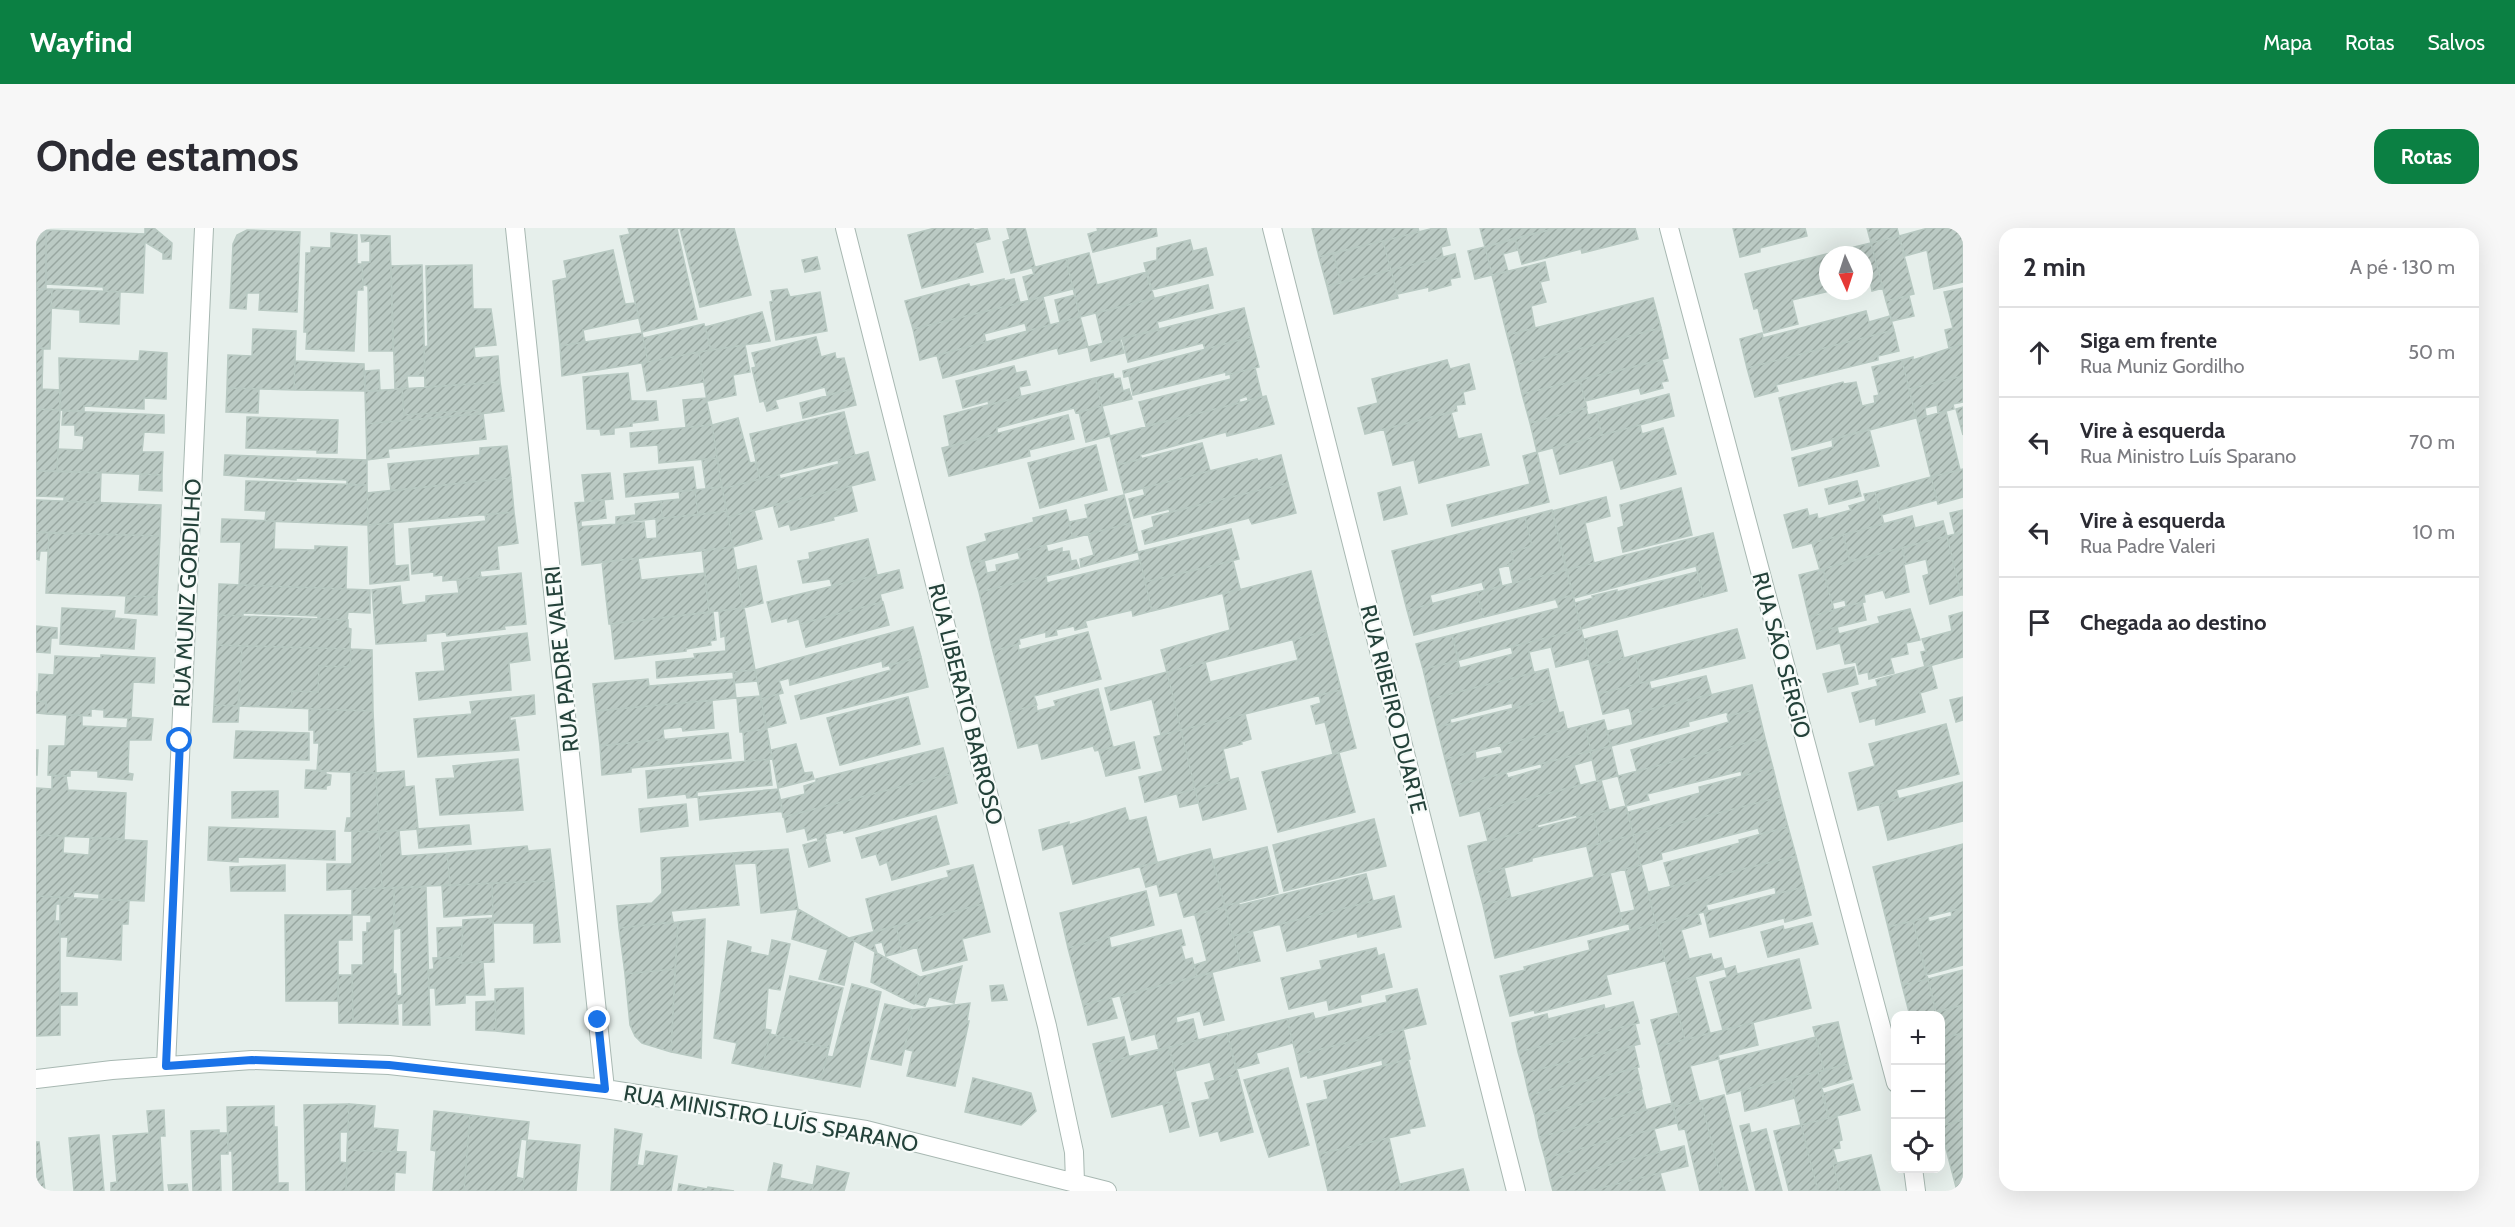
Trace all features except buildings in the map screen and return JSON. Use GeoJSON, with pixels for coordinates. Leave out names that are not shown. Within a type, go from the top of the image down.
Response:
{"type":"FeatureCollection","features":[{"type":"Feature","properties":{"kind":"street","name":"RUA MUNIZ GORDILHO"},"geometry":{"type":"LineString","coordinates":[[166,1066],[204,228]]}},
{"type":"Feature","properties":{"kind":"street","name":"RUA PADRE VALERI"},"geometry":{"type":"LineString","coordinates":[[515,228],[605,1089]]}},
{"type":"Feature","properties":{"kind":"street","name":"RUA LIBERATO BARROSO"},"geometry":{"type":"LineString","coordinates":[[845,228],[1047,1026],[1074,1152],[1075,1182]]}},
{"type":"Feature","properties":{"kind":"street","name":"RUA RIBEIRO DUARTE"},"geometry":{"type":"LineString","coordinates":[[1272,228],[1516,1191]]}},
{"type":"Feature","properties":{"kind":"street","name":"RUA SÃO SÉRGIO"},"geometry":{"type":"LineString","coordinates":[[1669,228],[1891,1065]]}},
{"type":"Feature","properties":{"kind":"street","name":"RUA MINISTRO LUÍS SPARANO"},"geometry":{"type":"LineString","coordinates":[[36,1079],[252,1060],[389,1065],[605,1089],[866,1130],[1107,1191]]}},
{"type":"Feature","properties":{"kind":"street"},"geometry":{"type":"LineString","coordinates":[[1914,1173],[1916,1191]]}},
{"type":"Feature","properties":{"kind":"route"},"geometry":{"type":"LineString","coordinates":[[180,741],[166,1066],[252,1060],[389,1065],[605,1089],[598,1020]]}}]}
